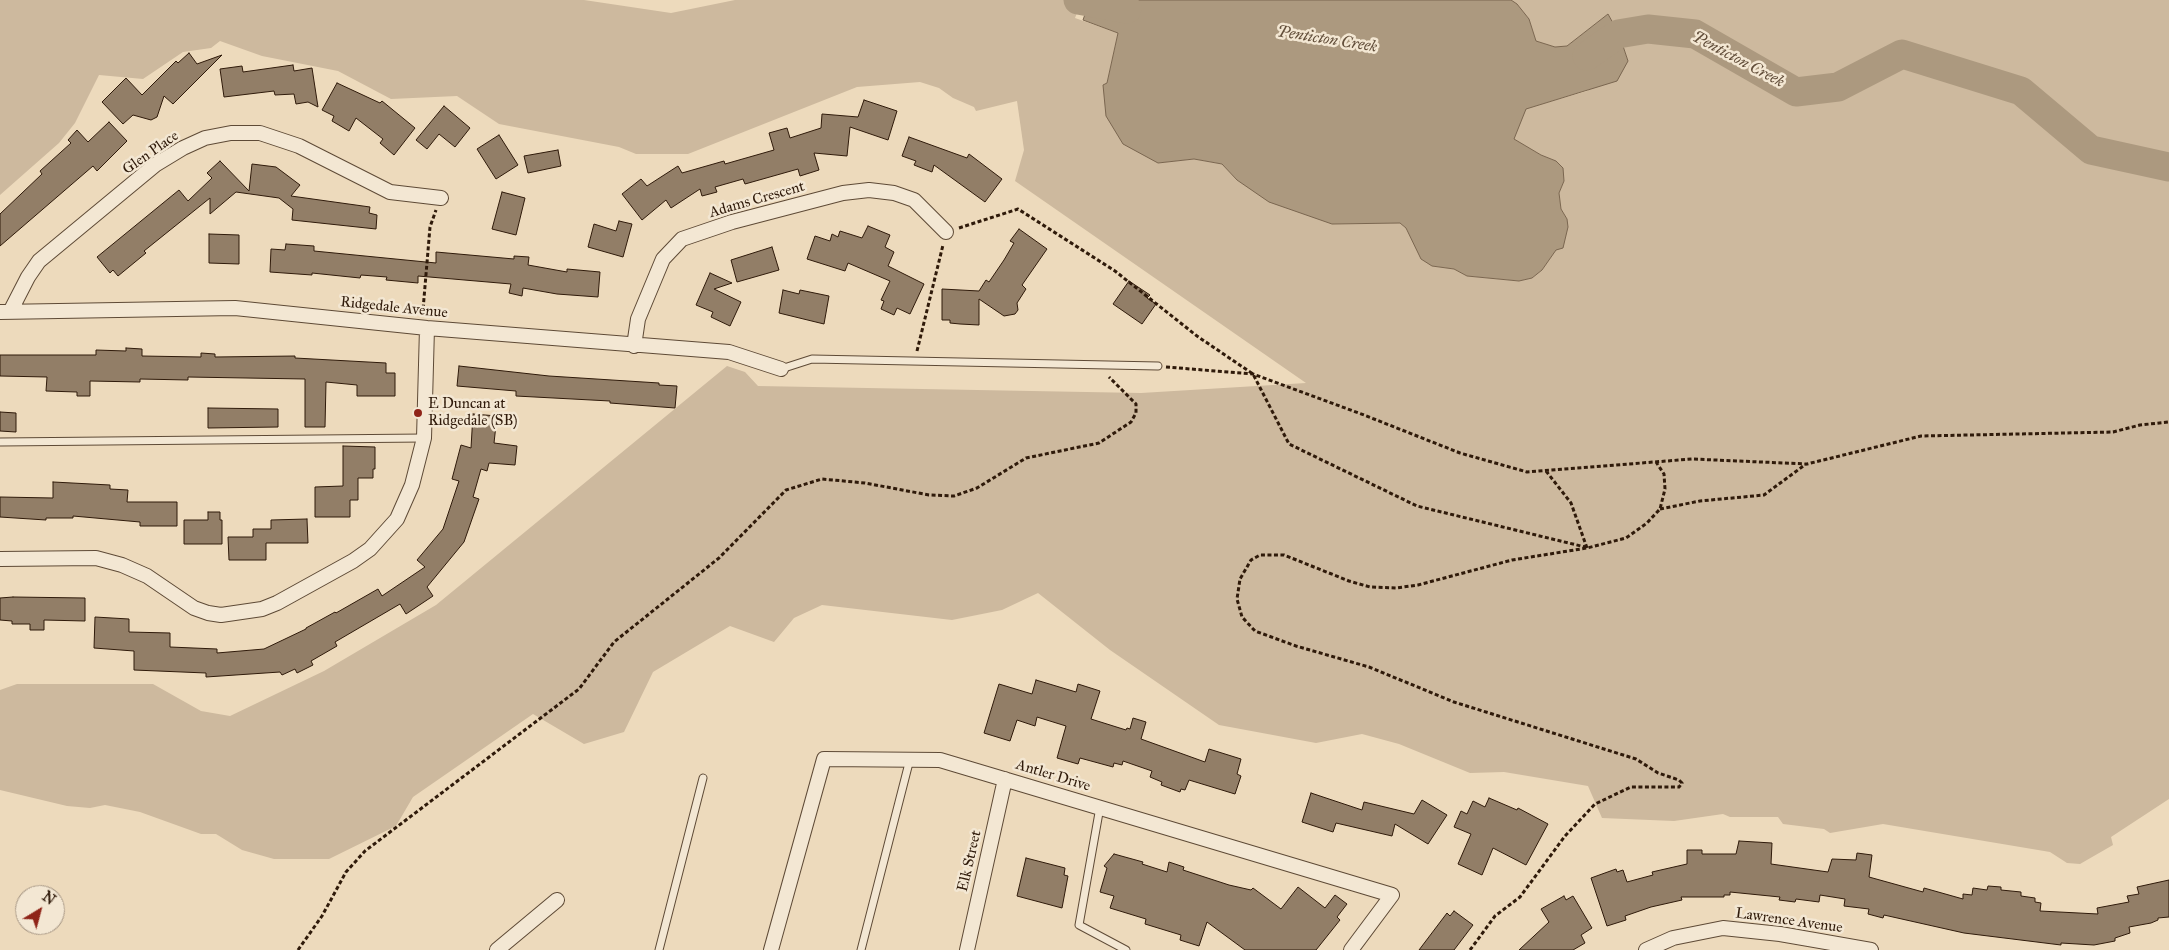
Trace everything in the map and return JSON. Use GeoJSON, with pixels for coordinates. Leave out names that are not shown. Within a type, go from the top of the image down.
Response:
{"type":"FeatureCollection","features":[{"type":"Feature","properties":{"kind":"street","name":"Glen Place"},"geometry":{"type":"LineString","coordinates":[[5,312],[39,261],[156,165],[182,148],[205,138],[231,133],[260,133],[299,146],[390,192],[441,198]]}},
{"type":"Feature","properties":{"kind":"street","name":"Adams Crescent"},"geometry":{"type":"LineString","coordinates":[[634,346],[638,319],[663,258],[682,239],[732,222],[843,192],[869,190],[894,193],[914,200],[946,232]]}},
{"type":"Feature","properties":{"kind":"street","name":"Ridgedale Avenue"},"geometry":{"type":"LineString","coordinates":[[5,312],[235,308],[427,328],[634,346],[729,352],[781,369]]}},
{"type":"Feature","properties":{"kind":"street"},"geometry":{"type":"LineString","coordinates":[[0,560],[96,558],[122,565],[147,576],[194,608],[208,613],[221,615],[262,609],[278,604],[370,549],[397,519],[412,485],[424,438],[427,328]]}},
{"type":"Feature","properties":{"kind":"street","name":"Antler Drive"},"geometry":{"type":"LineString","coordinates":[[772,950],[824,759],[940,760],[1392,895],[1351,950]]}},
{"type":"Feature","properties":{"kind":"street","name":"Elk Street"},"geometry":{"type":"LineString","coordinates":[[967,950],[1005,779]]}},
{"type":"Feature","properties":{"kind":"street"},"geometry":{"type":"LineString","coordinates":[[497,950],[557,900]]}},
{"type":"Feature","properties":{"kind":"street","name":"Lawrence Avenue"},"geometry":{"type":"LineString","coordinates":[[1646,950],[1672,938],[1724,928],[1780,934],[1871,950]]}},
{"type":"Feature","properties":{"kind":"lane"},"geometry":{"type":"LineString","coordinates":[[781,369],[812,359],[1158,366]]}},
{"type":"Feature","properties":{"kind":"lane"},"geometry":{"type":"LineString","coordinates":[[0,442],[424,438]]}},
{"type":"Feature","properties":{"kind":"lane"},"geometry":{"type":"LineString","coordinates":[[861,950],[910,760]]}},
{"type":"Feature","properties":{"kind":"lane"},"geometry":{"type":"LineString","coordinates":[[659,950],[703,778]]}},
{"type":"Feature","properties":{"kind":"lane"},"geometry":{"type":"LineString","coordinates":[[1100,808],[1079,925],[1126,950]]}},
{"type":"Feature","properties":{"kind":"path"},"geometry":{"type":"LineString","coordinates":[[427,328],[422,310],[430,226],[441,198]]}},
{"type":"Feature","properties":{"kind":"path"},"geometry":{"type":"LineString","coordinates":[[914,361],[946,232],[1018,209],[1115,272],[1197,336],[1253,374],[1460,453],[1527,472],[1692,458],[1807,464],[1921,436],[2113,432],[2140,425],[2169,424]]}},
{"type":"Feature","properties":{"kind":"path"},"geometry":{"type":"LineString","coordinates":[[298,950],[322,916],[346,872],[365,851],[579,689],[614,642],[719,558],[786,490],[822,479],[865,483],[929,495],[954,496],[977,488],[1026,458],[1099,443],[1131,422],[1136,413],[1136,404],[1097,365]]}},
{"type":"Feature","properties":{"kind":"path"},"geometry":{"type":"LineString","coordinates":[[1158,366],[1253,374]]}},
{"type":"Feature","properties":{"kind":"path"},"geometry":{"type":"LineString","coordinates":[[1253,374],[1289,444],[1417,506],[1587,548]]}},
{"type":"Feature","properties":{"kind":"path"},"geometry":{"type":"LineString","coordinates":[[1470,950],[1496,916],[1520,897],[1565,836],[1594,804],[1630,787],[1679,787],[1682,783],[1679,780],[1658,773],[1636,759],[1454,702],[1369,667],[1254,632],[1242,617],[1238,599],[1240,580],[1245,568],[1256,557],[1260,555],[1284,555],[1349,581],[1370,587],[1396,588],[1418,585],[1512,560],[1587,548],[1626,538],[1647,523],[1660,509],[1665,490],[1664,474],[1656,462]]}},
{"type":"Feature","properties":{"kind":"path"},"geometry":{"type":"LineString","coordinates":[[1660,509],[1700,501],[1764,494],[1807,464]]}},
{"type":"Feature","properties":{"kind":"path"},"geometry":{"type":"LineString","coordinates":[[1546,471],[1571,503],[1587,548]]}},
{"type":"Feature","properties":{"kind":"shaded area"},"geometry":{"type":"Polygon","coordinates":[[[0,0],[584,0],[671,13],[735,0],[1082,0],[1075,18],[1118,33],[1107,83],[1158,163],[1194,159],[1222,164],[1237,180],[1332,224],[1400,223],[1406,228],[1432,266],[1454,269],[1467,276],[1519,281],[1532,278],[1542,270],[1556,249],[1567,219],[1561,209],[1559,193],[1564,181],[1556,161],[1513,139],[1525,109],[1587,91],[1628,61],[1619,34],[1608,14],[1567,46],[1555,47],[1536,41],[1529,19],[1517,4],[1511,0],[2169,0],[2169,799],[2111,837],[2113,845],[2080,864],[2067,863],[2050,852],[1883,824],[1830,833],[1824,829],[1783,824],[1778,817],[1730,817],[1723,814],[1674,821],[1602,818],[1588,786],[1504,772],[1470,773],[1399,744],[1362,734],[1316,743],[1219,725],[1110,650],[1038,593],[1002,610],[952,620],[822,605],[794,618],[774,642],[730,626],[653,672],[624,732],[584,744],[533,714],[413,797],[396,826],[329,859],[274,859],[242,850],[216,834],[201,834],[140,812],[105,805],[90,808],[67,806],[0,790],[0,690],[17,684],[153,684],[201,711],[230,716],[324,671],[436,605],[727,366],[745,372],[758,386],[1141,393],[1306,383],[1015,181],[1024,150],[1017,101],[976,111],[974,107],[953,98],[939,88],[920,82],[857,87],[688,154],[636,154],[619,147],[499,124],[457,96],[391,99],[338,71],[262,56],[220,41],[211,48],[183,52],[143,79],[99,75],[75,123],[59,143],[0,195],[0,0]]]}},
{"type":"Feature","properties":{"kind":"water"},"geometry":{"type":"Polygon","coordinates":[[[1090,0],[1511,0],[1517,4],[1529,19],[1536,41],[1555,47],[1567,46],[1608,14],[1619,34],[1628,61],[1617,81],[1526,109],[1514,139],[1541,155],[1556,161],[1563,168],[1564,181],[1559,193],[1561,209],[1567,219],[1568,227],[1563,248],[1556,250],[1542,270],[1532,278],[1519,281],[1467,276],[1454,269],[1432,266],[1421,259],[1406,228],[1400,223],[1332,224],[1269,202],[1237,180],[1222,164],[1194,159],[1158,163],[1123,144],[1106,116],[1103,85],[1107,83],[1118,33],[1083,20],[1090,0]]]}},
{"type":"Feature","properties":{"kind":"building"},"geometry":{"type":"Polygon","coordinates":[[[189,53],[197,64],[222,55],[173,104],[164,96],[157,117],[151,120],[133,115],[123,124],[102,102],[126,78],[142,95],[176,61],[178,63],[189,53]]]}},
{"type":"Feature","properties":{"kind":"building"},"geometry":{"type":"Polygon","coordinates":[[[293,65],[294,71],[312,68],[318,107],[308,102],[296,104],[294,94],[275,95],[274,91],[224,97],[220,69],[242,66],[243,72],[293,65]]]}},
{"type":"Feature","properties":{"kind":"building"},"geometry":{"type":"Polygon","coordinates":[[[337,83],[380,103],[382,101],[415,128],[394,155],[380,143],[383,139],[356,118],[349,131],[332,121],[334,116],[322,110],[337,83]]]}},
{"type":"Feature","properties":{"kind":"building"},"geometry":{"type":"Polygon","coordinates":[[[864,100],[897,111],[888,140],[850,127],[847,156],[814,153],[819,170],[800,176],[798,169],[745,184],[743,179],[715,187],[717,192],[702,196],[700,189],[671,208],[666,200],[642,220],[622,194],[641,179],[647,186],[678,166],[682,173],[724,161],[725,164],[774,150],[769,133],[787,128],[790,138],[821,128],[822,114],[858,117],[864,100]]]}},
{"type":"Feature","properties":{"kind":"building"},"geometry":{"type":"Polygon","coordinates":[[[444,106],[470,128],[455,147],[439,134],[427,149],[416,140],[444,106]]]}},
{"type":"Feature","properties":{"kind":"building"},"geometry":{"type":"Polygon","coordinates":[[[109,122],[127,141],[97,171],[93,166],[0,246],[0,214],[42,174],[40,171],[71,143],[68,140],[77,130],[88,142],[109,122]]]}},
{"type":"Feature","properties":{"kind":"building"},"geometry":{"type":"Polygon","coordinates":[[[499,135],[518,165],[496,179],[477,149],[499,135]]]}},
{"type":"Feature","properties":{"kind":"building"},"geometry":{"type":"Polygon","coordinates":[[[909,137],[967,158],[969,154],[1002,179],[985,202],[934,165],[932,172],[914,165],[916,161],[902,156],[909,137]]]}},
{"type":"Feature","properties":{"kind":"building"},"geometry":{"type":"Polygon","coordinates":[[[558,150],[561,166],[528,173],[524,156],[558,150]]]}},
{"type":"Feature","properties":{"kind":"building"},"geometry":{"type":"Polygon","coordinates":[[[220,161],[249,191],[252,164],[276,167],[300,185],[291,196],[370,207],[369,213],[377,215],[376,229],[292,220],[293,209],[279,198],[236,192],[210,214],[210,198],[144,251],[146,253],[118,276],[113,270],[110,273],[97,257],[179,190],[188,201],[212,178],[207,173],[220,161]]]}},
{"type":"Feature","properties":{"kind":"building"},"geometry":{"type":"Polygon","coordinates":[[[502,192],[525,198],[516,235],[492,229],[502,192]]]}},
{"type":"Feature","properties":{"kind":"building"},"geometry":{"type":"Polygon","coordinates":[[[619,221],[632,224],[623,257],[588,247],[594,224],[616,231],[619,221]]]}},
{"type":"Feature","properties":{"kind":"building"},"geometry":{"type":"Polygon","coordinates":[[[868,226],[890,235],[885,247],[894,252],[888,266],[924,284],[910,314],[897,308],[894,315],[881,309],[884,301],[881,300],[890,281],[848,263],[845,271],[807,259],[815,236],[830,241],[832,234],[838,237],[840,231],[862,238],[868,226]]]}},
{"type":"Feature","properties":{"kind":"building"},"geometry":{"type":"Polygon","coordinates":[[[1019,229],[1047,249],[1022,285],[1026,289],[1017,303],[1018,310],[1015,314],[1004,316],[979,299],[979,325],[950,323],[950,320],[942,320],[942,289],[979,291],[986,280],[989,282],[1004,260],[1014,243],[1010,241],[1019,229]]]}},
{"type":"Feature","properties":{"kind":"building"},"geometry":{"type":"Polygon","coordinates":[[[209,234],[239,235],[239,264],[209,263],[209,234]]]}},
{"type":"Feature","properties":{"kind":"building"},"geometry":{"type":"Polygon","coordinates":[[[286,244],[314,246],[314,251],[436,263],[436,252],[514,259],[514,256],[529,257],[528,265],[567,272],[567,269],[600,272],[598,297],[557,294],[523,288],[522,296],[509,293],[511,284],[418,276],[418,283],[386,280],[387,277],[361,275],[360,278],[312,273],[312,275],[270,272],[271,249],[285,250],[286,244]]]}},
{"type":"Feature","properties":{"kind":"building"},"geometry":{"type":"Polygon","coordinates":[[[772,247],[779,270],[737,282],[731,260],[772,247]]]}},
{"type":"Feature","properties":{"kind":"building"},"geometry":{"type":"Polygon","coordinates":[[[710,273],[732,283],[714,289],[741,302],[730,326],[711,317],[713,312],[696,305],[710,273]]]}},
{"type":"Feature","properties":{"kind":"building"},"geometry":{"type":"Polygon","coordinates":[[[1129,281],[1150,295],[1147,298],[1156,304],[1142,324],[1113,304],[1129,281]]]}},
{"type":"Feature","properties":{"kind":"building"},"geometry":{"type":"Polygon","coordinates":[[[783,290],[799,294],[800,290],[829,296],[824,324],[779,313],[783,290]]]}},
{"type":"Feature","properties":{"kind":"building"},"geometry":{"type":"Polygon","coordinates":[[[126,348],[142,349],[142,356],[201,357],[201,353],[215,354],[215,357],[295,356],[295,358],[386,363],[386,373],[395,373],[395,396],[357,396],[357,385],[326,382],[325,427],[305,427],[305,379],[188,377],[188,380],[140,379],[140,382],[90,381],[90,396],[77,396],[77,392],[46,391],[47,377],[0,376],[0,355],[96,355],[96,350],[126,351],[126,348]]]}},
{"type":"Feature","properties":{"kind":"building"},"geometry":{"type":"Polygon","coordinates":[[[459,366],[549,376],[659,383],[659,385],[677,386],[675,408],[610,403],[610,401],[516,396],[516,391],[457,386],[459,366]]]}},
{"type":"Feature","properties":{"kind":"building"},"geometry":{"type":"Polygon","coordinates":[[[208,408],[278,409],[278,427],[208,428],[208,408]]]}},
{"type":"Feature","properties":{"kind":"building"},"geometry":{"type":"Polygon","coordinates":[[[0,412],[16,413],[16,432],[0,431],[0,412]]]}},
{"type":"Feature","properties":{"kind":"building"},"geometry":{"type":"Polygon","coordinates":[[[473,414],[497,416],[494,443],[517,446],[515,465],[489,463],[487,471],[481,469],[473,497],[479,499],[464,542],[427,587],[433,596],[406,614],[400,604],[335,642],[337,646],[311,661],[313,665],[297,673],[295,669],[282,675],[280,672],[206,677],[206,673],[134,670],[134,651],[94,648],[95,617],[129,619],[129,632],[170,633],[170,647],[217,649],[217,653],[264,649],[306,629],[378,589],[382,596],[425,567],[417,560],[443,529],[459,481],[452,479],[461,445],[471,448],[473,414]]]}},
{"type":"Feature","properties":{"kind":"building"},"geometry":{"type":"Polygon","coordinates":[[[343,446],[375,447],[373,478],[358,478],[358,500],[350,500],[350,517],[315,517],[315,487],[343,486],[343,446]]]}},
{"type":"Feature","properties":{"kind":"building"},"geometry":{"type":"Polygon","coordinates":[[[53,482],[110,485],[110,489],[128,490],[127,502],[177,502],[177,526],[140,526],[140,522],[73,516],[73,518],[46,518],[46,520],[0,517],[0,497],[53,498],[53,482]]]}},
{"type":"Feature","properties":{"kind":"building"},"geometry":{"type":"Polygon","coordinates":[[[208,512],[220,512],[222,544],[184,544],[184,520],[208,520],[208,512]]]}},
{"type":"Feature","properties":{"kind":"building"},"geometry":{"type":"Polygon","coordinates":[[[307,519],[308,543],[266,543],[266,560],[229,560],[228,537],[253,537],[253,529],[271,529],[271,520],[307,519]]]}},
{"type":"Feature","properties":{"kind":"building"},"geometry":{"type":"Polygon","coordinates":[[[0,598],[85,598],[85,621],[44,620],[44,630],[30,630],[30,624],[12,624],[12,621],[0,620],[0,598]]]}},
{"type":"Feature","properties":{"kind":"building"},"geometry":{"type":"Polygon","coordinates":[[[1036,680],[1076,692],[1078,684],[1100,691],[1091,719],[1126,730],[1127,728],[1130,729],[1133,718],[1146,722],[1141,739],[1205,762],[1209,749],[1241,759],[1237,774],[1241,776],[1235,794],[1189,780],[1185,790],[1181,789],[1180,792],[1161,785],[1162,782],[1150,777],[1152,771],[1123,761],[1122,765],[1114,763],[1113,767],[1080,758],[1078,764],[1057,758],[1066,726],[1037,717],[1035,726],[1017,720],[1010,741],[984,733],[999,684],[1032,694],[1036,680]]]}},
{"type":"Feature","properties":{"kind":"building"},"geometry":{"type":"Polygon","coordinates":[[[1311,793],[1362,810],[1364,802],[1414,814],[1422,800],[1447,815],[1428,844],[1395,824],[1392,836],[1336,823],[1333,832],[1302,822],[1311,793]]]}},
{"type":"Feature","properties":{"kind":"building"},"geometry":{"type":"Polygon","coordinates":[[[1489,798],[1517,810],[1518,808],[1548,824],[1526,865],[1493,848],[1482,875],[1458,864],[1471,834],[1454,827],[1461,811],[1467,814],[1473,801],[1485,807],[1489,798]]]}},
{"type":"Feature","properties":{"kind":"building"},"geometry":{"type":"Polygon","coordinates":[[[1739,841],[1772,843],[1771,864],[1828,872],[1832,859],[1856,860],[1857,853],[1872,855],[1869,877],[1923,892],[1924,888],[1963,899],[1963,894],[1972,895],[1973,888],[1987,890],[1988,886],[2001,887],[2001,890],[2021,892],[2021,896],[2035,898],[2035,902],[2041,903],[2040,911],[2098,914],[2097,908],[2129,902],[2127,896],[2139,894],[2137,887],[2169,880],[2169,917],[2158,918],[2158,920],[2151,923],[2129,927],[2130,933],[2115,938],[2115,941],[2094,945],[2061,943],[2061,945],[1964,933],[1884,915],[1883,918],[1868,914],[1869,909],[1844,906],[1845,899],[1820,895],[1819,902],[1796,899],[1795,902],[1779,900],[1780,897],[1730,892],[1730,895],[1724,895],[1724,897],[1681,897],[1682,900],[1651,907],[1625,916],[1626,920],[1607,926],[1591,878],[1616,869],[1617,872],[1623,870],[1627,882],[1653,875],[1652,872],[1687,864],[1687,850],[1702,850],[1702,854],[1736,854],[1739,841]]]}},
{"type":"Feature","properties":{"kind":"building"},"geometry":{"type":"Polygon","coordinates":[[[1114,854],[1143,862],[1142,864],[1167,872],[1169,862],[1184,867],[1183,870],[1229,885],[1251,890],[1253,888],[1281,909],[1298,887],[1325,908],[1335,895],[1347,904],[1337,917],[1340,920],[1316,950],[1245,950],[1207,922],[1199,946],[1180,940],[1181,935],[1145,924],[1146,919],[1110,908],[1114,896],[1100,892],[1107,868],[1104,866],[1114,854]]]}},
{"type":"Feature","properties":{"kind":"building"},"geometry":{"type":"Polygon","coordinates":[[[1026,858],[1065,868],[1064,875],[1068,876],[1062,908],[1017,896],[1026,858]]]}},
{"type":"Feature","properties":{"kind":"building"},"geometry":{"type":"Polygon","coordinates":[[[1564,896],[1566,900],[1573,896],[1592,928],[1581,935],[1585,943],[1573,950],[1519,950],[1549,922],[1541,909],[1564,896]]]}},
{"type":"Feature","properties":{"kind":"building"},"geometry":{"type":"Polygon","coordinates":[[[1454,911],[1473,925],[1454,950],[1419,950],[1447,913],[1450,916],[1454,911]]]}},
{"type":"Feature","properties":{"kind":"waterway","name":"Penticton Creek"},"geometry":{"type":"LineString","coordinates":[[1078,0],[1127,9]]}},
{"type":"Feature","properties":{"kind":"waterway","name":"Penticton Creek"},"geometry":{"type":"LineString","coordinates":[[1587,56],[1618,34],[1648,29],[1695,34],[1796,92],[1838,87],[1902,54],[2021,91],[2091,150],[2169,167]]}},
{"type":"Feature","properties":{"kind":"place","name":"E Duncan at Ridgedale (SB)"},"geometry":{"type":"Point","coordinates":[418,413]}}]}
